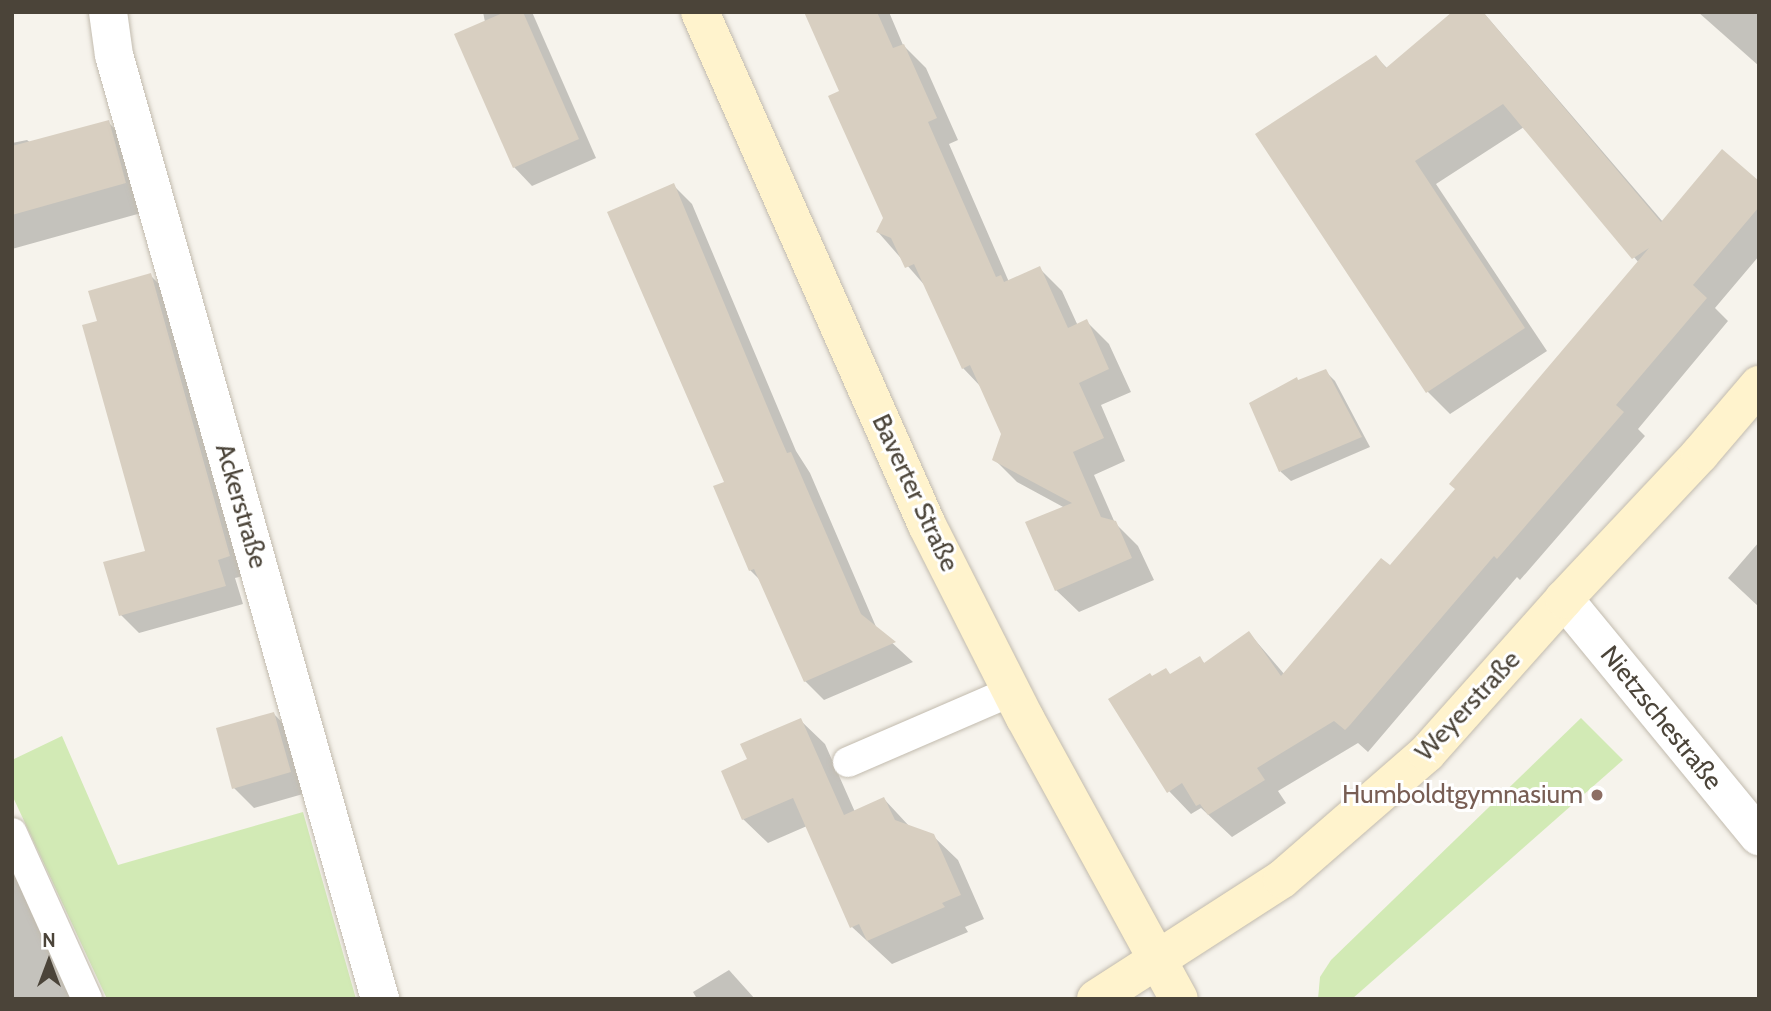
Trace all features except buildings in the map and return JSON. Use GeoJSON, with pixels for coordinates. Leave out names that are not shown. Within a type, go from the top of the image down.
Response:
{"type":"FeatureCollection","features":[{"type":"Feature","properties":{"kind":"main road","name":"Baverter Straße"},"geometry":{"type":"LineString","coordinates":[[700,12],[927,525],[1012,691],[1179,999]]}},
{"type":"Feature","properties":{"kind":"main road","name":"Weyerstraße"},"geometry":{"type":"LineString","coordinates":[[1096,999],[1282,879],[1386,790],[1467,711],[1564,599],[1700,454],[1759,385]]}},
{"type":"Feature","properties":{"kind":"street","name":"Ackerstraße"},"geometry":{"type":"LineString","coordinates":[[108,12],[114,55],[380,999]]}},
{"type":"Feature","properties":{"kind":"street","name":"Nietzschestraße"},"geometry":{"type":"LineString","coordinates":[[1564,599],[1759,836]]}},
{"type":"Feature","properties":{"kind":"lane"},"geometry":{"type":"LineString","coordinates":[[848,762],[1012,691]]}},
{"type":"Feature","properties":{"kind":"lane"},"geometry":{"type":"LineString","coordinates":[[12,833],[88,999]]}},
{"type":"Feature","properties":{"kind":"green space"},"geometry":{"type":"Polygon","coordinates":[[[1581,718],[1623,760],[1352,999],[1318,999],[1320,977],[1331,960],[1581,718]]]}},
{"type":"Feature","properties":{"kind":"green space"},"geometry":{"type":"Polygon","coordinates":[[[62,736],[118,865],[303,812],[356,999],[107,999],[12,795],[12,760],[62,736]]]}},
{"type":"Feature","properties":{"kind":"place","name":"Humboldtgymnasium"},"geometry":{"type":"Point","coordinates":[1597,795]}}]}
